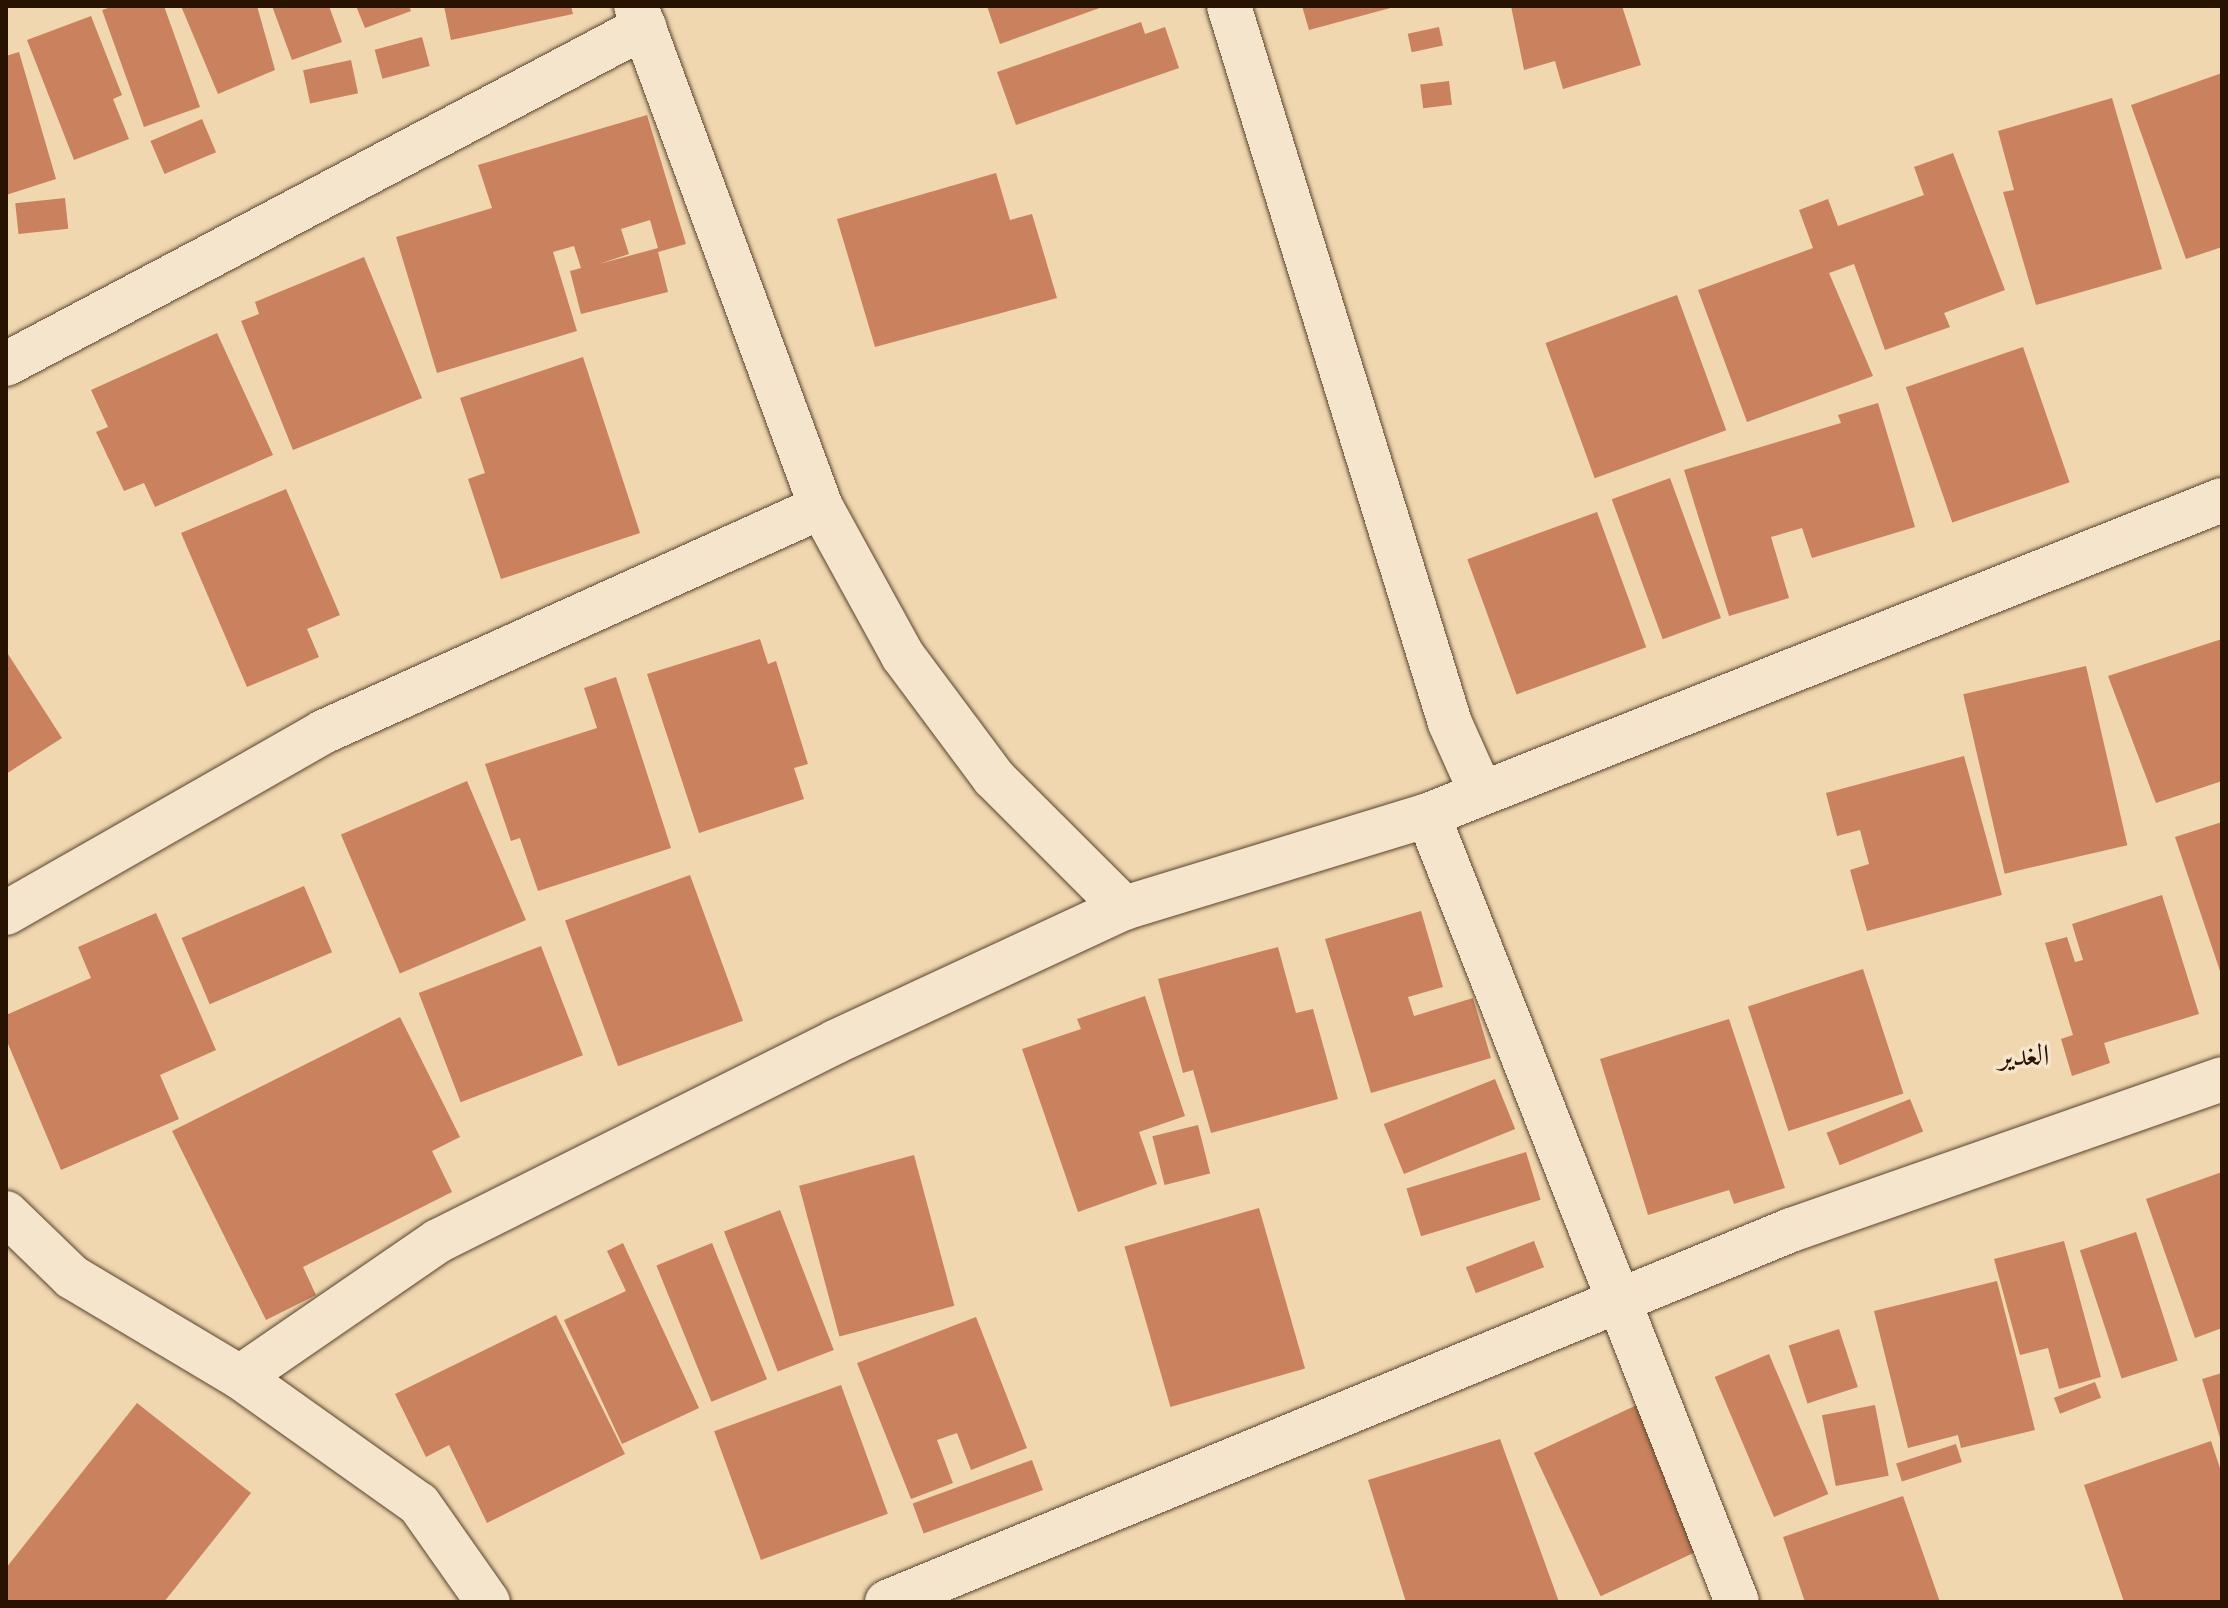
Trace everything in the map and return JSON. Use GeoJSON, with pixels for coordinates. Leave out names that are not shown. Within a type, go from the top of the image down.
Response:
{"type":"FeatureCollection","features":[{"type":"Feature","properties":{"kind":"street"},"geometry":{"type":"LineString","coordinates":[[1229,6],[1450,723],[1480,790]]}},
{"type":"Feature","properties":{"kind":"street"},"geometry":{"type":"LineString","coordinates":[[6,364],[640,17],[821,507],[903,656],[994,778],[1124,908]]}},
{"type":"Feature","properties":{"kind":"street"},"geometry":{"type":"LineString","coordinates":[[240,1377],[438,1241],[835,1042],[1124,908],[1428,815],[1480,790],[2222,500]]}},
{"type":"Feature","properties":{"kind":"street"},"geometry":{"type":"LineString","coordinates":[[6,913],[323,732],[821,507]]}},
{"type":"Feature","properties":{"kind":"street"},"geometry":{"type":"LineString","coordinates":[[1428,815],[1624,1300],[1737,1602]]}},
{"type":"Feature","properties":{"kind":"street"},"geometry":{"type":"LineString","coordinates":[[887,1602],[1791,1230],[2222,1079]]}},
{"type":"Feature","properties":{"kind":"street"},"geometry":{"type":"LineString","coordinates":[[6,1213],[72,1277],[240,1377],[419,1504],[488,1602]]}},
{"type":"Feature","properties":{"kind":"building"},"geometry":{"type":"Polygon","coordinates":[[[114,6],[164,6],[200,107],[144,127],[102,10],[114,6]]]}},
{"type":"Feature","properties":{"kind":"building"},"geometry":{"type":"Polygon","coordinates":[[[181,6],[257,6],[275,70],[218,94],[181,6]]]}},
{"type":"Feature","properties":{"kind":"building"},"geometry":{"type":"Polygon","coordinates":[[[272,6],[329,6],[342,42],[292,60],[272,6]]]}},
{"type":"Feature","properties":{"kind":"building"},"geometry":{"type":"Polygon","coordinates":[[[356,6],[409,6],[411,11],[365,28],[356,6]]]}},
{"type":"Feature","properties":{"kind":"building"},"geometry":{"type":"Polygon","coordinates":[[[444,6],[571,6],[573,14],[451,40],[444,6]]]}},
{"type":"Feature","properties":{"kind":"building"},"geometry":{"type":"Polygon","coordinates":[[[987,6],[1105,6],[1000,44],[987,6]]]}},
{"type":"Feature","properties":{"kind":"building"},"geometry":{"type":"Polygon","coordinates":[[[1302,6],[1394,6],[1394,7],[1309,30],[1302,6]]]}},
{"type":"Feature","properties":{"kind":"building"},"geometry":{"type":"Polygon","coordinates":[[[1511,6],[1622,6],[1641,65],[1563,89],[1555,61],[1524,70],[1511,6]]]}},
{"type":"Feature","properties":{"kind":"building"},"geometry":{"type":"Polygon","coordinates":[[[91,16],[122,95],[113,99],[129,139],[74,160],[27,40],[91,16]]]}},
{"type":"Feature","properties":{"kind":"building"},"geometry":{"type":"Polygon","coordinates":[[[1141,22],[1145,34],[1165,27],[1179,68],[1016,125],[997,72],[1141,22]]]}},
{"type":"Feature","properties":{"kind":"building"},"geometry":{"type":"Polygon","coordinates":[[[1439,27],[1443,46],[1412,52],[1408,34],[1439,27]]]}},
{"type":"Feature","properties":{"kind":"building"},"geometry":{"type":"Polygon","coordinates":[[[422,37],[430,66],[382,79],[375,50],[422,37]]]}},
{"type":"Feature","properties":{"kind":"building"},"geometry":{"type":"Polygon","coordinates":[[[19,52],[56,179],[6,195],[6,56],[19,52]]]}},
{"type":"Feature","properties":{"kind":"building"},"geometry":{"type":"Polygon","coordinates":[[[351,60],[358,93],[310,103],[303,70],[351,60]]]}},
{"type":"Feature","properties":{"kind":"building"},"geometry":{"type":"Polygon","coordinates":[[[2222,73],[2222,247],[2186,259],[2131,105],[2222,73]]]}},
{"type":"Feature","properties":{"kind":"building"},"geometry":{"type":"Polygon","coordinates":[[[1449,81],[1452,105],[1423,108],[1420,85],[1449,81]]]}},
{"type":"Feature","properties":{"kind":"building"},"geometry":{"type":"Polygon","coordinates":[[[2112,98],[2162,269],[2036,305],[2003,192],[2014,190],[1998,131],[2112,98]]]}},
{"type":"Feature","properties":{"kind":"building"},"geometry":{"type":"Polygon","coordinates":[[[647,115],[686,244],[658,252],[668,292],[581,314],[570,271],[581,268],[574,246],[553,252],[577,331],[437,373],[396,237],[492,208],[478,165],[647,115]],[[650,220],[621,229],[629,254],[599,264],[658,248],[650,220]]]}},
{"type":"Feature","properties":{"kind":"building"},"geometry":{"type":"Polygon","coordinates":[[[202,119],[216,152],[165,174],[150,141],[202,119]]]}},
{"type":"Feature","properties":{"kind":"building"},"geometry":{"type":"Polygon","coordinates":[[[1953,153],[2005,290],[1944,313],[1950,327],[1885,350],[1854,264],[1829,273],[1873,376],[1747,422],[1698,290],[1813,248],[1799,210],[1828,199],[1838,226],[1924,195],[1914,167],[1953,153]]]}},
{"type":"Feature","properties":{"kind":"building"},"geometry":{"type":"Polygon","coordinates":[[[996,173],[1010,220],[1032,214],[1057,298],[875,347],[837,219],[996,173]]]}},
{"type":"Feature","properties":{"kind":"building"},"geometry":{"type":"Polygon","coordinates":[[[65,198],[68,229],[19,234],[15,203],[65,198]]]}},
{"type":"Feature","properties":{"kind":"building"},"geometry":{"type":"Polygon","coordinates":[[[364,257],[422,398],[293,450],[241,321],[259,314],[255,302],[364,257]]]}},
{"type":"Feature","properties":{"kind":"building"},"geometry":{"type":"Polygon","coordinates":[[[1677,295],[1726,430],[1595,478],[1545,343],[1677,295]]]}},
{"type":"Feature","properties":{"kind":"building"},"geometry":{"type":"Polygon","coordinates":[[[217,333],[273,455],[155,507],[144,483],[124,491],[96,432],[108,427],[91,390],[217,333]]]}},
{"type":"Feature","properties":{"kind":"building"},"geometry":{"type":"Polygon","coordinates":[[[2023,347],[2070,482],[1952,523],[1906,387],[2023,347]]]}},
{"type":"Feature","properties":{"kind":"building"},"geometry":{"type":"Polygon","coordinates":[[[583,357],[640,533],[501,579],[468,479],[485,473],[460,398],[583,357]]]}},
{"type":"Feature","properties":{"kind":"building"},"geometry":{"type":"Polygon","coordinates":[[[1878,403],[1915,527],[1812,558],[1802,528],[1771,537],[1789,598],[1729,616],[1684,470],[1841,423],[1838,415],[1878,403]]]}},
{"type":"Feature","properties":{"kind":"building"},"geometry":{"type":"Polygon","coordinates":[[[1670,478],[1721,618],[1663,639],[1612,499],[1670,478]]]}},
{"type":"Feature","properties":{"kind":"building"},"geometry":{"type":"Polygon","coordinates":[[[286,489],[340,615],[307,629],[319,657],[247,687],[181,533],[286,489]]]}},
{"type":"Feature","properties":{"kind":"building"},"geometry":{"type":"Polygon","coordinates":[[[1597,512],[1646,647],[1517,695],[1467,559],[1597,512]]]}},
{"type":"Feature","properties":{"kind":"building"},"geometry":{"type":"Polygon","coordinates":[[[760,639],[768,664],[776,661],[808,764],[794,768],[804,799],[699,833],[647,674],[760,639]]]}},
{"type":"Feature","properties":{"kind":"building"},"geometry":{"type":"Polygon","coordinates":[[[2222,639],[2222,781],[2156,803],[2108,676],[2222,639]]]}},
{"type":"Feature","properties":{"kind":"building"},"geometry":{"type":"Polygon","coordinates":[[[6,651],[62,738],[6,774],[6,651]]]}},
{"type":"Feature","properties":{"kind":"building"},"geometry":{"type":"Polygon","coordinates":[[[2086,666],[2127,845],[2005,874],[1963,694],[2086,666]]]}},
{"type":"Feature","properties":{"kind":"building"},"geometry":{"type":"Polygon","coordinates":[[[616,677],[671,848],[538,891],[520,838],[511,841],[485,764],[597,728],[584,688],[616,677]]]}},
{"type":"Feature","properties":{"kind":"building"},"geometry":{"type":"Polygon","coordinates":[[[1964,756],[2002,895],[1867,931],[1850,870],[1869,864],[1860,830],[1837,836],[1826,793],[1964,756]]]}},
{"type":"Feature","properties":{"kind":"building"},"geometry":{"type":"Polygon","coordinates":[[[467,781],[526,920],[400,974],[341,835],[467,781]]]}},
{"type":"Feature","properties":{"kind":"building"},"geometry":{"type":"Polygon","coordinates":[[[2222,822],[2222,974],[2221,974],[2175,837],[2222,822]]]}},
{"type":"Feature","properties":{"kind":"building"},"geometry":{"type":"Polygon","coordinates":[[[690,875],[743,1021],[618,1066],[565,920],[690,875]]]}},
{"type":"Feature","properties":{"kind":"building"},"geometry":{"type":"Polygon","coordinates":[[[304,886],[332,952],[210,1004],[182,938],[304,886]]]}},
{"type":"Feature","properties":{"kind":"building"},"geometry":{"type":"Polygon","coordinates":[[[2162,895],[2199,1014],[2104,1043],[2110,1063],[2072,1076],[2061,1039],[2073,1035],[2045,943],[2067,937],[2075,962],[2083,960],[2072,924],[2162,895]]]}},
{"type":"Feature","properties":{"kind":"building"},"geometry":{"type":"Polygon","coordinates":[[[1421,911],[1443,987],[1408,997],[1414,1016],[1473,998],[1491,1058],[1371,1093],[1325,939],[1421,911]]]}},
{"type":"Feature","properties":{"kind":"building"},"geometry":{"type":"Polygon","coordinates":[[[156,913],[216,1050],[160,1075],[179,1119],[61,1170],[6,1039],[6,1015],[91,978],[78,947],[156,913]]]}},
{"type":"Feature","properties":{"kind":"building"},"geometry":{"type":"Polygon","coordinates":[[[541,946],[583,1055],[461,1102],[419,993],[541,946]]]}},
{"type":"Feature","properties":{"kind":"building"},"geometry":{"type":"Polygon","coordinates":[[[1278,947],[1296,1013],[1313,1009],[1338,1099],[1211,1133],[1193,1070],[1183,1073],[1158,979],[1278,947]]]}},
{"type":"Feature","properties":{"kind":"building"},"geometry":{"type":"Polygon","coordinates":[[[1863,969],[1903,1094],[1788,1131],[1748,1006],[1863,969]]]}},
{"type":"Feature","properties":{"kind":"building"},"geometry":{"type":"Polygon","coordinates":[[[1145,996],[1185,1116],[1139,1132],[1157,1184],[1078,1212],[1022,1049],[1081,1029],[1077,1019],[1145,996]]]}},
{"type":"Feature","properties":{"kind":"building"},"geometry":{"type":"Polygon","coordinates":[[[400,1017],[460,1137],[432,1151],[452,1192],[303,1267],[316,1295],[266,1320],[172,1131],[400,1017]]]}},
{"type":"Feature","properties":{"kind":"building"},"geometry":{"type":"Polygon","coordinates":[[[1729,1019],[1785,1188],[1734,1204],[1729,1190],[1648,1215],[1600,1059],[1729,1019]]]}},
{"type":"Feature","properties":{"kind":"building"},"geometry":{"type":"Polygon","coordinates":[[[1495,1079],[1515,1129],[1404,1174],[1384,1124],[1495,1079]]]}},
{"type":"Feature","properties":{"kind":"building"},"geometry":{"type":"Polygon","coordinates":[[[1910,1099],[1923,1131],[1840,1165],[1827,1133],[1910,1099]]]}},
{"type":"Feature","properties":{"kind":"building"},"geometry":{"type":"Polygon","coordinates":[[[1198,1125],[1210,1174],[1164,1185],[1152,1136],[1198,1125]]]}},
{"type":"Feature","properties":{"kind":"building"},"geometry":{"type":"Polygon","coordinates":[[[1526,1152],[1541,1200],[1421,1236],[1406,1189],[1526,1152]]]}},
{"type":"Feature","properties":{"kind":"building"},"geometry":{"type":"Polygon","coordinates":[[[914,1155],[954,1306],[839,1336],[799,1186],[914,1155]]]}},
{"type":"Feature","properties":{"kind":"building"},"geometry":{"type":"Polygon","coordinates":[[[2222,1172],[2222,1328],[2195,1338],[2146,1199],[2222,1172]]]}},
{"type":"Feature","properties":{"kind":"building"},"geometry":{"type":"Polygon","coordinates":[[[1259,1208],[1305,1369],[1170,1407],[1124,1247],[1259,1208]]]}},
{"type":"Feature","properties":{"kind":"building"},"geometry":{"type":"Polygon","coordinates":[[[780,1210],[834,1350],[778,1372],[724,1232],[780,1210]]]}},
{"type":"Feature","properties":{"kind":"building"},"geometry":{"type":"Polygon","coordinates":[[[2136,1232],[2178,1360],[2122,1379],[2080,1250],[2136,1232]]]}},
{"type":"Feature","properties":{"kind":"building"},"geometry":{"type":"Polygon","coordinates":[[[1534,1241],[1544,1267],[1476,1293],[1466,1267],[1534,1241]]]}},
{"type":"Feature","properties":{"kind":"building"},"geometry":{"type":"Polygon","coordinates":[[[2064,1241],[2101,1377],[2059,1389],[2048,1348],[2020,1355],[1994,1259],[2064,1241]]]}},
{"type":"Feature","properties":{"kind":"building"},"geometry":{"type":"Polygon","coordinates":[[[623,1243],[699,1408],[622,1444],[564,1320],[626,1291],[607,1251],[623,1243]]]}},
{"type":"Feature","properties":{"kind":"building"},"geometry":{"type":"Polygon","coordinates":[[[712,1243],[767,1379],[711,1402],[656,1265],[712,1243]]]}},
{"type":"Feature","properties":{"kind":"building"},"geometry":{"type":"Polygon","coordinates":[[[1997,1281],[2035,1430],[1961,1448],[1958,1435],[1908,1448],[1874,1311],[1997,1281]]]}},
{"type":"Feature","properties":{"kind":"building"},"geometry":{"type":"Polygon","coordinates":[[[556,1315],[625,1454],[487,1523],[449,1445],[426,1457],[395,1394],[556,1315]]]}},
{"type":"Feature","properties":{"kind":"building"},"geometry":{"type":"Polygon","coordinates":[[[976,1317],[1027,1448],[971,1470],[957,1433],[937,1440],[953,1483],[911,1499],[857,1363],[976,1317]]]}},
{"type":"Feature","properties":{"kind":"building"},"geometry":{"type":"Polygon","coordinates":[[[1839,1329],[1858,1387],[1807,1403],[1789,1345],[1839,1329]]]}},
{"type":"Feature","properties":{"kind":"building"},"geometry":{"type":"Polygon","coordinates":[[[1769,1354],[1828,1494],[1774,1517],[1715,1377],[1769,1354]]]}},
{"type":"Feature","properties":{"kind":"building"},"geometry":{"type":"Polygon","coordinates":[[[2222,1373],[2222,1441],[2221,1441],[2202,1379],[2222,1373]]]}},
{"type":"Feature","properties":{"kind":"building"},"geometry":{"type":"Polygon","coordinates":[[[2095,1382],[2101,1398],[2060,1414],[2054,1398],[2095,1382]]]}},
{"type":"Feature","properties":{"kind":"building"},"geometry":{"type":"Polygon","coordinates":[[[841,1385],[888,1514],[761,1560],[714,1431],[841,1385]]]}},
{"type":"Feature","properties":{"kind":"building"},"geometry":{"type":"Polygon","coordinates":[[[137,1403],[251,1493],[164,1602],[6,1602],[6,1568],[137,1403]]]}},
{"type":"Feature","properties":{"kind":"building"},"geometry":{"type":"Polygon","coordinates":[[[1639,1404],[1706,1547],[1601,1596],[1534,1453],[1639,1404]]]}},
{"type":"Feature","properties":{"kind":"building"},"geometry":{"type":"Polygon","coordinates":[[[1875,1405],[1889,1476],[1836,1486],[1822,1415],[1875,1405]]]}},
{"type":"Feature","properties":{"kind":"building"},"geometry":{"type":"Polygon","coordinates":[[[1500,1439],[1559,1602],[1406,1602],[1368,1480],[1500,1439]]]}},
{"type":"Feature","properties":{"kind":"building"},"geometry":{"type":"Polygon","coordinates":[[[2211,1441],[2222,1474],[2222,1602],[2124,1602],[2084,1485],[2211,1441]]]}},
{"type":"Feature","properties":{"kind":"building"},"geometry":{"type":"Polygon","coordinates":[[[1956,1444],[1962,1462],[1902,1482],[1896,1463],[1956,1444]]]}},
{"type":"Feature","properties":{"kind":"building"},"geometry":{"type":"Polygon","coordinates":[[[1032,1460],[1043,1490],[924,1534],[913,1503],[1032,1460]]]}},
{"type":"Feature","properties":{"kind":"building"},"geometry":{"type":"Polygon","coordinates":[[[1903,1496],[1940,1602],[1805,1602],[1783,1537],[1903,1496]]]}},
{"type":"Feature","properties":{"kind":"district","name":"الغدير"},"geometry":{"type":"Point","coordinates":[2024,1056]}}]}
